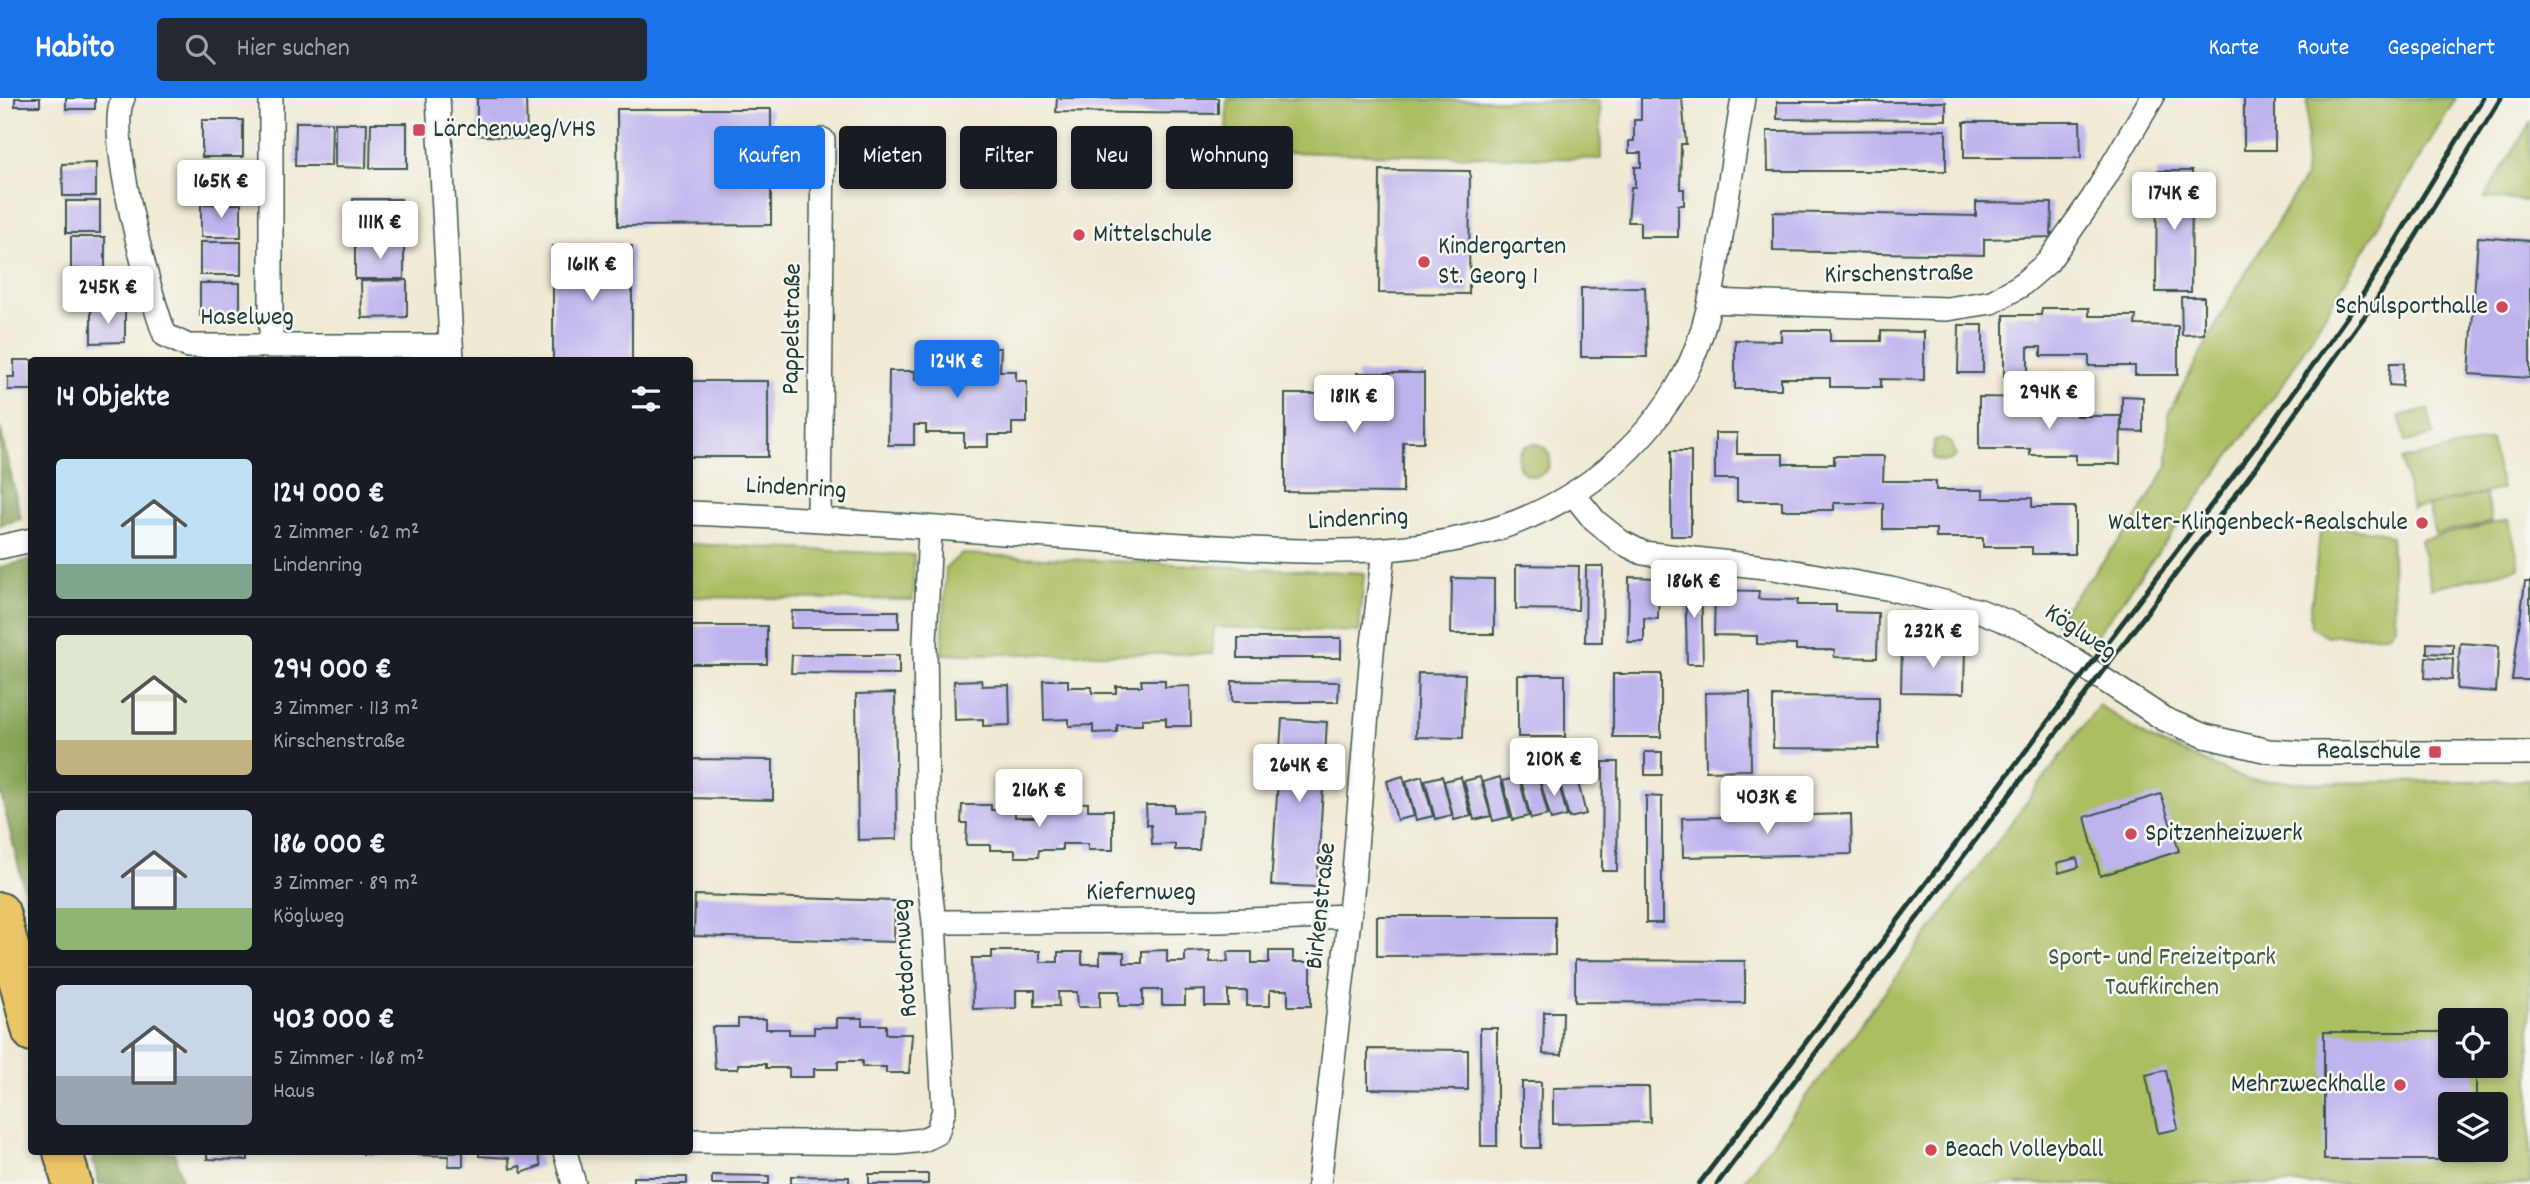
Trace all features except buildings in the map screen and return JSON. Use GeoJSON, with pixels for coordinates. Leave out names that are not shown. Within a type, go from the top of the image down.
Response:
{"type":"FeatureCollection","features":[{"type":"Feature","properties":{"kind":"highway"},"geometry":{"type":"LineString","coordinates":[[0,912],[28,1017]]}},
{"type":"Feature","properties":{"kind":"highway"},"geometry":{"type":"LineString","coordinates":[[64,1155],[72,1184]]}},
{"type":"Feature","properties":{"kind":"street","name":"Haselweg"},"geometry":{"type":"LineString","coordinates":[[123,98],[118,117],[119,138],[131,210],[165,335],[176,343],[188,346],[271,346],[451,353]]}},
{"type":"Feature","properties":{"kind":"street"},"geometry":{"type":"LineString","coordinates":[[271,98],[271,346]]}},
{"type":"Feature","properties":{"kind":"street"},"geometry":{"type":"LineString","coordinates":[[438,98],[451,353]]}},
{"type":"Feature","properties":{"kind":"street","name":"Lindenring"},"geometry":{"type":"LineString","coordinates":[[693,513],[819,518],[930,529],[1296,551],[1384,550],[1452,540],[1499,528],[1574,495],[1603,474],[1660,413],[1685,374],[1710,301],[1743,98]]}},
{"type":"Feature","properties":{"kind":"street","name":"Kirschenstraße"},"geometry":{"type":"LineString","coordinates":[[1710,301],[1947,309],[1992,302],[2020,286],[2048,262],[2093,198],[2152,98]]}},
{"type":"Feature","properties":{"kind":"street","name":"Pappelstraße"},"geometry":{"type":"LineString","coordinates":[[819,518],[822,189]]}},
{"type":"Feature","properties":{"kind":"street","name":"Köglweg"},"geometry":{"type":"LineString","coordinates":[[1574,495],[1595,521],[1622,542],[1643,553],[1773,568],[1904,592],[1980,611],[2028,630],[2164,719],[2205,736],[2268,751],[2303,753],[2530,753]]}},
{"type":"Feature","properties":{"kind":"street","name":"Rotdornweg"},"geometry":{"type":"LineString","coordinates":[[693,1141],[896,1143],[923,1140],[937,1133],[944,1111],[934,922],[928,872],[925,642],[930,529]]}},
{"type":"Feature","properties":{"kind":"street"},"geometry":{"type":"LineString","coordinates":[[0,547],[28,541]]}},
{"type":"Feature","properties":{"kind":"street","name":"Birkenstraße"},"geometry":{"type":"LineString","coordinates":[[1320,1184],[1384,550]]}},
{"type":"Feature","properties":{"kind":"street","name":"Kiefernweg"},"geometry":{"type":"LineString","coordinates":[[934,922],[1220,921],[1349,916]]}},
{"type":"Feature","properties":{"kind":"street"},"geometry":{"type":"LineString","coordinates":[[566,1155],[574,1184]]}},
{"type":"Feature","properties":{"kind":"green space"},"geometry":{"type":"Polygon","coordinates":[[[1227,98],[1600,101],[1601,159],[1293,152],[1293,126],[1226,126],[1227,98]]]}},
{"type":"Feature","properties":{"kind":"green space"},"geometry":{"type":"Polygon","coordinates":[[[2308,98],[2456,98],[2285,381],[2090,644],[2054,622],[2132,525],[2168,466],[2168,414],[2229,301],[2305,177],[2308,98]]]}},
{"type":"Feature","properties":{"kind":"green space"},"geometry":{"type":"Polygon","coordinates":[[[2530,123],[2530,201],[2484,198],[2530,123]]]}},
{"type":"Feature","properties":{"kind":"green space"},"geometry":{"type":"Polygon","coordinates":[[[2428,409],[2434,435],[2406,442],[2399,416],[2428,409]]]}},
{"type":"Feature","properties":{"kind":"green space"},"geometry":{"type":"Polygon","coordinates":[[[0,428],[21,519],[0,525],[0,428]]]}},
{"type":"Feature","properties":{"kind":"green space"},"geometry":{"type":"Polygon","coordinates":[[[1934,440],[1950,442],[1956,456],[1951,460],[1933,458],[1934,440]]]}},
{"type":"Feature","properties":{"kind":"green space"},"geometry":{"type":"Polygon","coordinates":[[[2491,440],[2502,489],[2412,509],[2402,460],[2491,440]]]}},
{"type":"Feature","properties":{"kind":"green space"},"geometry":{"type":"Polygon","coordinates":[[[1534,444],[1545,449],[1550,460],[1545,471],[1534,476],[1523,471],[1518,460],[1523,449],[1534,444]]]}},
{"type":"Feature","properties":{"kind":"green space"},"geometry":{"type":"Polygon","coordinates":[[[2485,494],[2492,522],[2435,534],[2428,506],[2485,494]]]}},
{"type":"Feature","properties":{"kind":"green space"},"geometry":{"type":"Polygon","coordinates":[[[2509,520],[2520,568],[2431,588],[2420,540],[2509,520]]]}},
{"type":"Feature","properties":{"kind":"green space"},"geometry":{"type":"Polygon","coordinates":[[[2328,526],[2382,532],[2391,537],[2395,627],[2388,635],[2327,636],[2311,627],[2310,615],[2320,533],[2328,526]]]}},
{"type":"Feature","properties":{"kind":"green space"},"geometry":{"type":"Polygon","coordinates":[[[693,544],[914,555],[913,600],[693,597],[693,544]]]}},
{"type":"Feature","properties":{"kind":"green space"},"geometry":{"type":"Polygon","coordinates":[[[961,554],[1364,573],[1359,632],[1214,627],[1212,654],[942,654],[946,568],[961,554]]]}},
{"type":"Feature","properties":{"kind":"green space"},"geometry":{"type":"Polygon","coordinates":[[[28,560],[28,905],[0,790],[0,567],[28,560]]]}},
{"type":"Feature","properties":{"kind":"green space","name":"Sport- und Freizeitpark Taufkirchen"},"geometry":{"type":"Polygon","coordinates":[[[2099,705],[2147,737],[2247,780],[2324,783],[2530,780],[2530,1184],[1741,1184],[2099,705]]]}},
{"type":"Feature","properties":{"kind":"green space"},"geometry":{"type":"Polygon","coordinates":[[[92,1155],[175,1155],[183,1184],[99,1184],[92,1155]]]}},
{"type":"Feature","properties":{"kind":"railway"},"geometry":{"type":"LineString","coordinates":[[1699,1184],[2252,451],[2365,291],[2483,98]]}},
{"type":"Feature","properties":{"kind":"railway"},"geometry":{"type":"LineString","coordinates":[[1717,1184],[2263,458],[2377,299],[2501,98]]}},
{"type":"Feature","properties":{"kind":"place","name":"Lärchenweg/VHS"},"geometry":{"type":"Point","coordinates":[419,130]}},
{"type":"Feature","properties":{"kind":"place","name":"Mittelschule"},"geometry":{"type":"Point","coordinates":[1079,235]}},
{"type":"Feature","properties":{"kind":"place","name":"Kindergarten St. Georg 1"},"geometry":{"type":"Point","coordinates":[1424,262]}},
{"type":"Feature","properties":{"kind":"place","name":"Schulsporthalle"},"geometry":{"type":"Point","coordinates":[2502,307]}},
{"type":"Feature","properties":{"kind":"place","name":"Walter-Klingenbeck-Realschule"},"geometry":{"type":"Point","coordinates":[2422,523]}},
{"type":"Feature","properties":{"kind":"place","name":"Realschule"},"geometry":{"type":"Point","coordinates":[2435,752]}},
{"type":"Feature","properties":{"kind":"place","name":"Spitzenheizwerk"},"geometry":{"type":"Point","coordinates":[2131,834]}},
{"type":"Feature","properties":{"kind":"place","name":"Mehrzweckhalle"},"geometry":{"type":"Point","coordinates":[2400,1085]}},
{"type":"Feature","properties":{"kind":"place","name":"Beach Volleyball"},"geometry":{"type":"Point","coordinates":[1931,1150]}}]}
